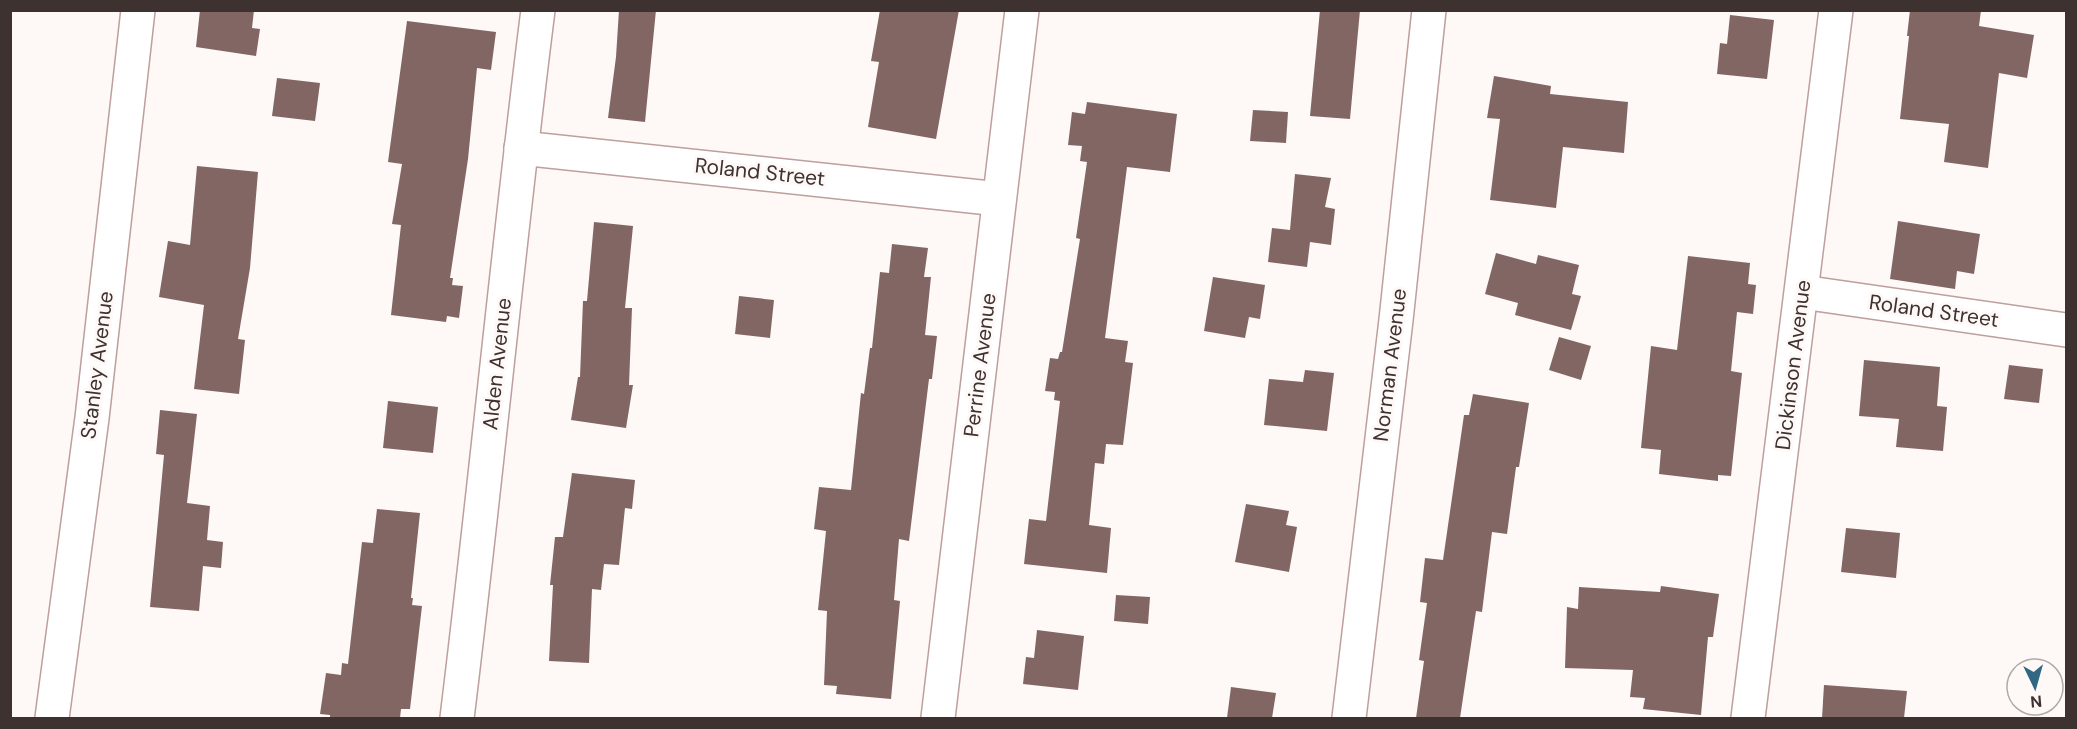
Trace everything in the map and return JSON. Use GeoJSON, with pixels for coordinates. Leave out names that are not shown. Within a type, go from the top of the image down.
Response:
{"type":"FeatureCollection","features":[{"type":"Feature","properties":{"kind":"street","name":"Stanley Avenue"},"geometry":{"type":"LineString","coordinates":[[52,718],[92,418],[138,10]]}},
{"type":"Feature","properties":{"kind":"street","name":"Alden Avenue"},"geometry":{"type":"LineString","coordinates":[[457,718],[538,10]]}},
{"type":"Feature","properties":{"kind":"street","name":"Perrine Avenue"},"geometry":{"type":"LineString","coordinates":[[938,718],[1022,10]]}},
{"type":"Feature","properties":{"kind":"street","name":"Norman Avenue"},"geometry":{"type":"LineString","coordinates":[[1349,718],[1396,320],[1429,10]]}},
{"type":"Feature","properties":{"kind":"street","name":"Dickinson Avenue"},"geometry":{"type":"LineString","coordinates":[[1748,718],[1836,10]]}},
{"type":"Feature","properties":{"kind":"street","name":"Roland Street"},"geometry":{"type":"LineString","coordinates":[[521,148],[999,199]]}},
{"type":"Feature","properties":{"kind":"street","name":"Roland Street"},"geometry":{"type":"LineString","coordinates":[[1802,292],[2067,330]]}},
{"type":"Feature","properties":{"kind":"building"},"geometry":{"type":"Polygon","coordinates":[[[200,10],[254,10],[252,28],[260,29],[256,56],[196,47],[200,10]]]}},
{"type":"Feature","properties":{"kind":"building"},"geometry":{"type":"Polygon","coordinates":[[[619,10],[656,10],[645,122],[608,118],[619,10]]]}},
{"type":"Feature","properties":{"kind":"building"},"geometry":{"type":"Polygon","coordinates":[[[880,10],[959,10],[936,139],[868,127],[879,62],[871,61],[880,10]]]}},
{"type":"Feature","properties":{"kind":"building"},"geometry":{"type":"Polygon","coordinates":[[[1320,10],[1360,10],[1350,119],[1310,116],[1320,10]]]}},
{"type":"Feature","properties":{"kind":"building"},"geometry":{"type":"Polygon","coordinates":[[[1910,10],[1981,10],[1979,26],[2034,35],[2027,78],[1999,73],[1988,168],[1944,162],[1949,124],[1900,119],[1910,10]]]}},
{"type":"Feature","properties":{"kind":"building"},"geometry":{"type":"Polygon","coordinates":[[[1730,15],[1774,20],[1767,79],[1717,74],[1720,43],[1727,44],[1730,15]]]}},
{"type":"Feature","properties":{"kind":"building"},"geometry":{"type":"Polygon","coordinates":[[[407,21],[496,32],[491,70],[477,68],[468,159],[450,278],[453,278],[452,285],[463,286],[459,318],[447,316],[446,322],[391,315],[401,225],[392,224],[402,164],[388,162],[407,21]]]}},
{"type":"Feature","properties":{"kind":"building"},"geometry":{"type":"Polygon","coordinates":[[[1494,76],[1551,86],[1550,94],[1628,102],[1624,153],[1563,147],[1556,208],[1490,200],[1500,119],[1487,118],[1494,76]]]}},
{"type":"Feature","properties":{"kind":"building"},"geometry":{"type":"Polygon","coordinates":[[[277,78],[320,83],[315,121],[272,116],[277,78]]]}},
{"type":"Feature","properties":{"kind":"building"},"geometry":{"type":"Polygon","coordinates":[[[1087,102],[1177,114],[1170,172],[1127,167],[1105,338],[1128,341],[1125,362],[1133,363],[1123,445],[1106,444],[1104,464],[1095,463],[1089,525],[1111,528],[1107,573],[1024,564],[1029,519],[1046,521],[1060,401],[1054,400],[1055,392],[1045,391],[1050,358],[1058,359],[1062,352],[1080,239],[1076,238],[1087,162],[1080,161],[1082,146],[1068,145],[1072,112],[1085,114],[1087,102]]]}},
{"type":"Feature","properties":{"kind":"building"},"geometry":{"type":"Polygon","coordinates":[[[1253,110],[1288,112],[1286,143],[1250,141],[1253,110]]]}},
{"type":"Feature","properties":{"kind":"building"},"geometry":{"type":"Polygon","coordinates":[[[197,166],[258,172],[250,268],[238,339],[245,340],[239,394],[194,389],[204,305],[159,297],[168,241],[190,245],[197,166]]]}},
{"type":"Feature","properties":{"kind":"building"},"geometry":{"type":"Polygon","coordinates":[[[1295,174],[1331,178],[1325,207],[1335,209],[1331,245],[1310,242],[1307,267],[1268,262],[1272,228],[1290,230],[1295,174]]]}},
{"type":"Feature","properties":{"kind":"building"},"geometry":{"type":"Polygon","coordinates":[[[1898,221],[1980,234],[1974,274],[1957,271],[1955,289],[1890,279],[1898,221]]]}},
{"type":"Feature","properties":{"kind":"building"},"geometry":{"type":"Polygon","coordinates":[[[594,222],[633,226],[625,308],[632,308],[629,385],[633,385],[626,428],[571,420],[578,377],[580,377],[583,301],[587,301],[594,222]]]}},
{"type":"Feature","properties":{"kind":"building"},"geometry":{"type":"Polygon","coordinates":[[[892,244],[928,248],[924,277],[931,277],[925,335],[937,336],[932,379],[929,379],[909,541],[899,539],[894,600],[900,601],[891,699],[836,694],[837,686],[824,685],[827,611],[818,610],[826,531],[814,529],[819,487],[851,490],[861,393],[864,394],[870,348],[872,348],[880,272],[889,273],[892,244]]]}},
{"type":"Feature","properties":{"kind":"building"},"geometry":{"type":"Polygon","coordinates":[[[1496,253],[1536,264],[1538,255],[1579,265],[1572,294],[1581,296],[1571,330],[1515,315],[1518,303],[1485,294],[1496,253]]]}},
{"type":"Feature","properties":{"kind":"building"},"geometry":{"type":"Polygon","coordinates":[[[1688,256],[1750,263],[1748,284],[1756,285],[1753,314],[1737,312],[1731,371],[1742,373],[1731,476],[1718,475],[1718,481],[1659,474],[1661,450],[1641,448],[1651,346],[1677,350],[1688,256]]]}},
{"type":"Feature","properties":{"kind":"building"},"geometry":{"type":"Polygon","coordinates":[[[1213,277],[1265,285],[1260,319],[1249,317],[1245,338],[1204,331],[1213,277]]]}},
{"type":"Feature","properties":{"kind":"building"},"geometry":{"type":"Polygon","coordinates":[[[739,296],[774,300],[770,338],[735,334],[739,296]]]}},
{"type":"Feature","properties":{"kind":"building"},"geometry":{"type":"Polygon","coordinates":[[[1559,337],[1591,346],[1581,380],[1549,370],[1559,337]]]}},
{"type":"Feature","properties":{"kind":"building"},"geometry":{"type":"Polygon","coordinates":[[[1864,360],[1940,367],[1937,406],[1947,407],[1943,451],[1896,447],[1899,419],[1859,416],[1864,360]]]}},
{"type":"Feature","properties":{"kind":"building"},"geometry":{"type":"Polygon","coordinates":[[[2009,365],[2043,369],[2039,403],[2004,399],[2009,365]]]}},
{"type":"Feature","properties":{"kind":"building"},"geometry":{"type":"Polygon","coordinates":[[[1305,370],[1334,373],[1327,431],[1264,425],[1269,379],[1303,382],[1305,370]]]}},
{"type":"Feature","properties":{"kind":"building"},"geometry":{"type":"Polygon","coordinates":[[[1473,394],[1529,403],[1519,467],[1516,467],[1507,534],[1492,532],[1482,612],[1476,611],[1460,718],[1416,718],[1424,661],[1419,660],[1427,603],[1420,602],[1425,558],[1443,560],[1464,415],[1469,415],[1473,394]]]}},
{"type":"Feature","properties":{"kind":"building"},"geometry":{"type":"Polygon","coordinates":[[[388,401],[438,407],[433,453],[383,448],[388,401]]]}},
{"type":"Feature","properties":{"kind":"building"},"geometry":{"type":"Polygon","coordinates":[[[160,410],[197,414],[187,503],[210,506],[207,540],[223,542],[221,568],[203,566],[199,611],[150,607],[164,455],[156,454],[160,410]]]}},
{"type":"Feature","properties":{"kind":"building"},"geometry":{"type":"Polygon","coordinates":[[[572,473],[635,480],[632,509],[625,508],[619,565],[604,564],[601,590],[592,589],[589,663],[549,661],[553,585],[550,585],[555,537],[563,537],[572,473]]]}},
{"type":"Feature","properties":{"kind":"building"},"geometry":{"type":"Polygon","coordinates":[[[1246,504],[1289,511],[1286,525],[1297,527],[1289,572],[1235,562],[1246,504]]]}},
{"type":"Feature","properties":{"kind":"building"},"geometry":{"type":"Polygon","coordinates":[[[377,509],[420,513],[411,598],[413,598],[412,605],[422,606],[410,709],[401,709],[400,718],[330,718],[330,715],[320,714],[326,673],[341,675],[342,663],[348,664],[362,542],[373,543],[377,509]]]}},
{"type":"Feature","properties":{"kind":"building"},"geometry":{"type":"Polygon","coordinates":[[[1846,528],[1900,533],[1896,578],[1841,572],[1846,528]]]}},
{"type":"Feature","properties":{"kind":"building"},"geometry":{"type":"Polygon","coordinates":[[[1661,586],[1719,594],[1713,637],[1708,637],[1701,715],[1643,709],[1645,698],[1630,697],[1633,670],[1565,668],[1567,607],[1578,609],[1579,587],[1660,592],[1661,586]]]}},
{"type":"Feature","properties":{"kind":"building"},"geometry":{"type":"Polygon","coordinates":[[[1116,595],[1150,597],[1148,624],[1114,621],[1116,595]]]}},
{"type":"Feature","properties":{"kind":"building"},"geometry":{"type":"Polygon","coordinates":[[[1037,630],[1084,636],[1078,690],[1023,684],[1026,657],[1034,658],[1037,630]]]}},
{"type":"Feature","properties":{"kind":"building"},"geometry":{"type":"Polygon","coordinates":[[[1824,685],[1907,691],[1904,718],[1822,718],[1824,685]]]}},
{"type":"Feature","properties":{"kind":"building"},"geometry":{"type":"Polygon","coordinates":[[[1231,687],[1276,693],[1272,718],[1227,718],[1231,687]]]}}]}
